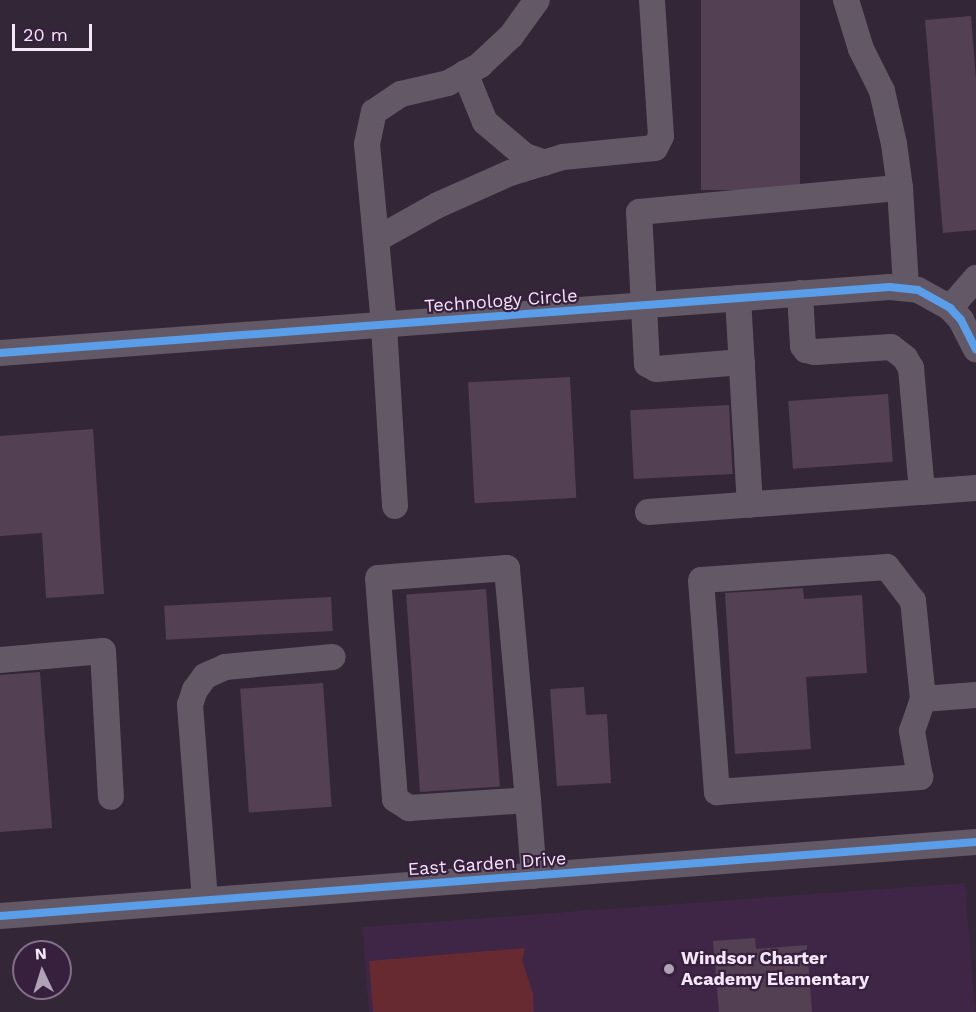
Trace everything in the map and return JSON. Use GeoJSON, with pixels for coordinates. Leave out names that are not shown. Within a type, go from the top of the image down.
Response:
{"type":"FeatureCollection","features":[{"type":"Feature","properties":{"kind":"street"},"geometry":{"type":"LineString","coordinates":[[394,506],[384,324],[367,144],[374,112],[401,94],[448,83],[480,65],[511,36],[537,0]]}},
{"type":"Feature","properties":{"kind":"street"},"geometry":{"type":"LineString","coordinates":[[377,239],[438,206],[510,174],[563,158],[655,148],[661,136],[652,0]]}},
{"type":"Feature","properties":{"kind":"street"},"geometry":{"type":"LineString","coordinates":[[846,0],[861,49],[882,91],[894,144],[900,188],[906,287]]}},
{"type":"Feature","properties":{"kind":"street"},"geometry":{"type":"LineString","coordinates":[[465,73],[485,122],[525,156],[545,163]]}},
{"type":"Feature","properties":{"kind":"street"},"geometry":{"type":"LineString","coordinates":[[742,362],[650,368],[644,352],[639,212],[900,188]]}},
{"type":"Feature","properties":{"kind":"street"},"geometry":{"type":"LineString","coordinates":[[950,308],[976,278]]}},
{"type":"Feature","properties":{"kind":"street","name":"Technology Circle"},"geometry":{"type":"LineString","coordinates":[[0,353],[906,287],[918,290],[950,308],[960,320],[976,349]]}},
{"type":"Feature","properties":{"kind":"street"},"geometry":{"type":"LineString","coordinates":[[800,293],[803,346],[806,350],[815,352],[891,347],[905,358],[911,368],[922,492]]}},
{"type":"Feature","properties":{"kind":"street"},"geometry":{"type":"LineString","coordinates":[[738,298],[750,505]]}},
{"type":"Feature","properties":{"kind":"street"},"geometry":{"type":"LineString","coordinates":[[648,512],[976,488]]}},
{"type":"Feature","properties":{"kind":"street"},"geometry":{"type":"LineString","coordinates":[[887,567],[913,601],[923,699],[912,731],[920,777],[717,792],[701,580],[887,567]]}},
{"type":"Feature","properties":{"kind":"street"},"geometry":{"type":"LineString","coordinates":[[528,800],[409,808],[395,799],[378,578],[507,568],[528,800],[534,876]]}},
{"type":"Feature","properties":{"kind":"street"},"geometry":{"type":"LineString","coordinates":[[0,660],[103,651],[111,797]]}},
{"type":"Feature","properties":{"kind":"street"},"geometry":{"type":"LineString","coordinates":[[205,900],[190,705],[195,690],[205,676],[225,667],[333,657]]}},
{"type":"Feature","properties":{"kind":"street"},"geometry":{"type":"LineString","coordinates":[[923,699],[976,695]]}},
{"type":"Feature","properties":{"kind":"street","name":"East Garden Drive"},"geometry":{"type":"LineString","coordinates":[[0,916],[976,842]]}},
{"type":"Feature","properties":{"kind":"shaded area","name":"Windsor Charter Academy Elementary"},"geometry":{"type":"Polygon","coordinates":[[[965,883],[975,1012],[369,1012],[362,927],[965,883]]]}},
{"type":"Feature","properties":{"kind":"shaded area"},"geometry":{"type":"Polygon","coordinates":[[[525,948],[522,960],[533,994],[534,1012],[373,1012],[369,961],[525,948]]]}},
{"type":"Feature","properties":{"kind":"building"},"geometry":{"type":"Polygon","coordinates":[[[701,0],[800,0],[800,190],[701,190],[701,0]]]}},
{"type":"Feature","properties":{"kind":"building"},"geometry":{"type":"Polygon","coordinates":[[[971,16],[976,80],[976,230],[943,233],[925,20],[971,16]]]}},
{"type":"Feature","properties":{"kind":"building"},"geometry":{"type":"Polygon","coordinates":[[[570,377],[576,498],[474,503],[468,382],[570,377]]]}},
{"type":"Feature","properties":{"kind":"building"},"geometry":{"type":"Polygon","coordinates":[[[888,394],[893,462],[793,469],[788,401],[888,394]]]}},
{"type":"Feature","properties":{"kind":"building"},"geometry":{"type":"Polygon","coordinates":[[[729,405],[733,474],[634,479],[630,410],[729,405]]]}},
{"type":"Feature","properties":{"kind":"building"},"geometry":{"type":"Polygon","coordinates":[[[93,429],[104,594],[46,598],[42,533],[0,536],[0,436],[93,429]]]}},
{"type":"Feature","properties":{"kind":"building"},"geometry":{"type":"Polygon","coordinates":[[[803,588],[804,599],[862,595],[867,673],[806,677],[811,749],[735,754],[725,593],[803,588]]]}},
{"type":"Feature","properties":{"kind":"building"},"geometry":{"type":"Polygon","coordinates":[[[486,589],[500,787],[420,792],[406,595],[486,589]]]}},
{"type":"Feature","properties":{"kind":"building"},"geometry":{"type":"Polygon","coordinates":[[[331,597],[333,631],[166,640],[164,606],[331,597]]]}},
{"type":"Feature","properties":{"kind":"building"},"geometry":{"type":"Polygon","coordinates":[[[40,672],[52,828],[0,832],[0,675],[40,672]]]}},
{"type":"Feature","properties":{"kind":"building"},"geometry":{"type":"Polygon","coordinates":[[[323,683],[332,807],[249,812],[240,689],[323,683]]]}},
{"type":"Feature","properties":{"kind":"building"},"geometry":{"type":"Polygon","coordinates":[[[584,687],[586,715],[607,714],[611,783],[557,786],[550,689],[584,687]]]}},
{"type":"Feature","properties":{"kind":"building"},"geometry":{"type":"Polygon","coordinates":[[[755,938],[756,949],[807,945],[812,1012],[719,1012],[713,941],[755,938]]]}},
{"type":"Feature","properties":{"kind":"cycle path"},"geometry":{"type":"LineString","coordinates":[[0,353],[890,287],[918,290],[950,308],[961,320],[976,349]]}},
{"type":"Feature","properties":{"kind":"cycle path"},"geometry":{"type":"LineString","coordinates":[[0,916],[976,842]]}},
{"type":"Feature","properties":{"kind":"place","name":"Windsor Charter Academy Elementary"},"geometry":{"type":"Point","coordinates":[669,969]}}]}
